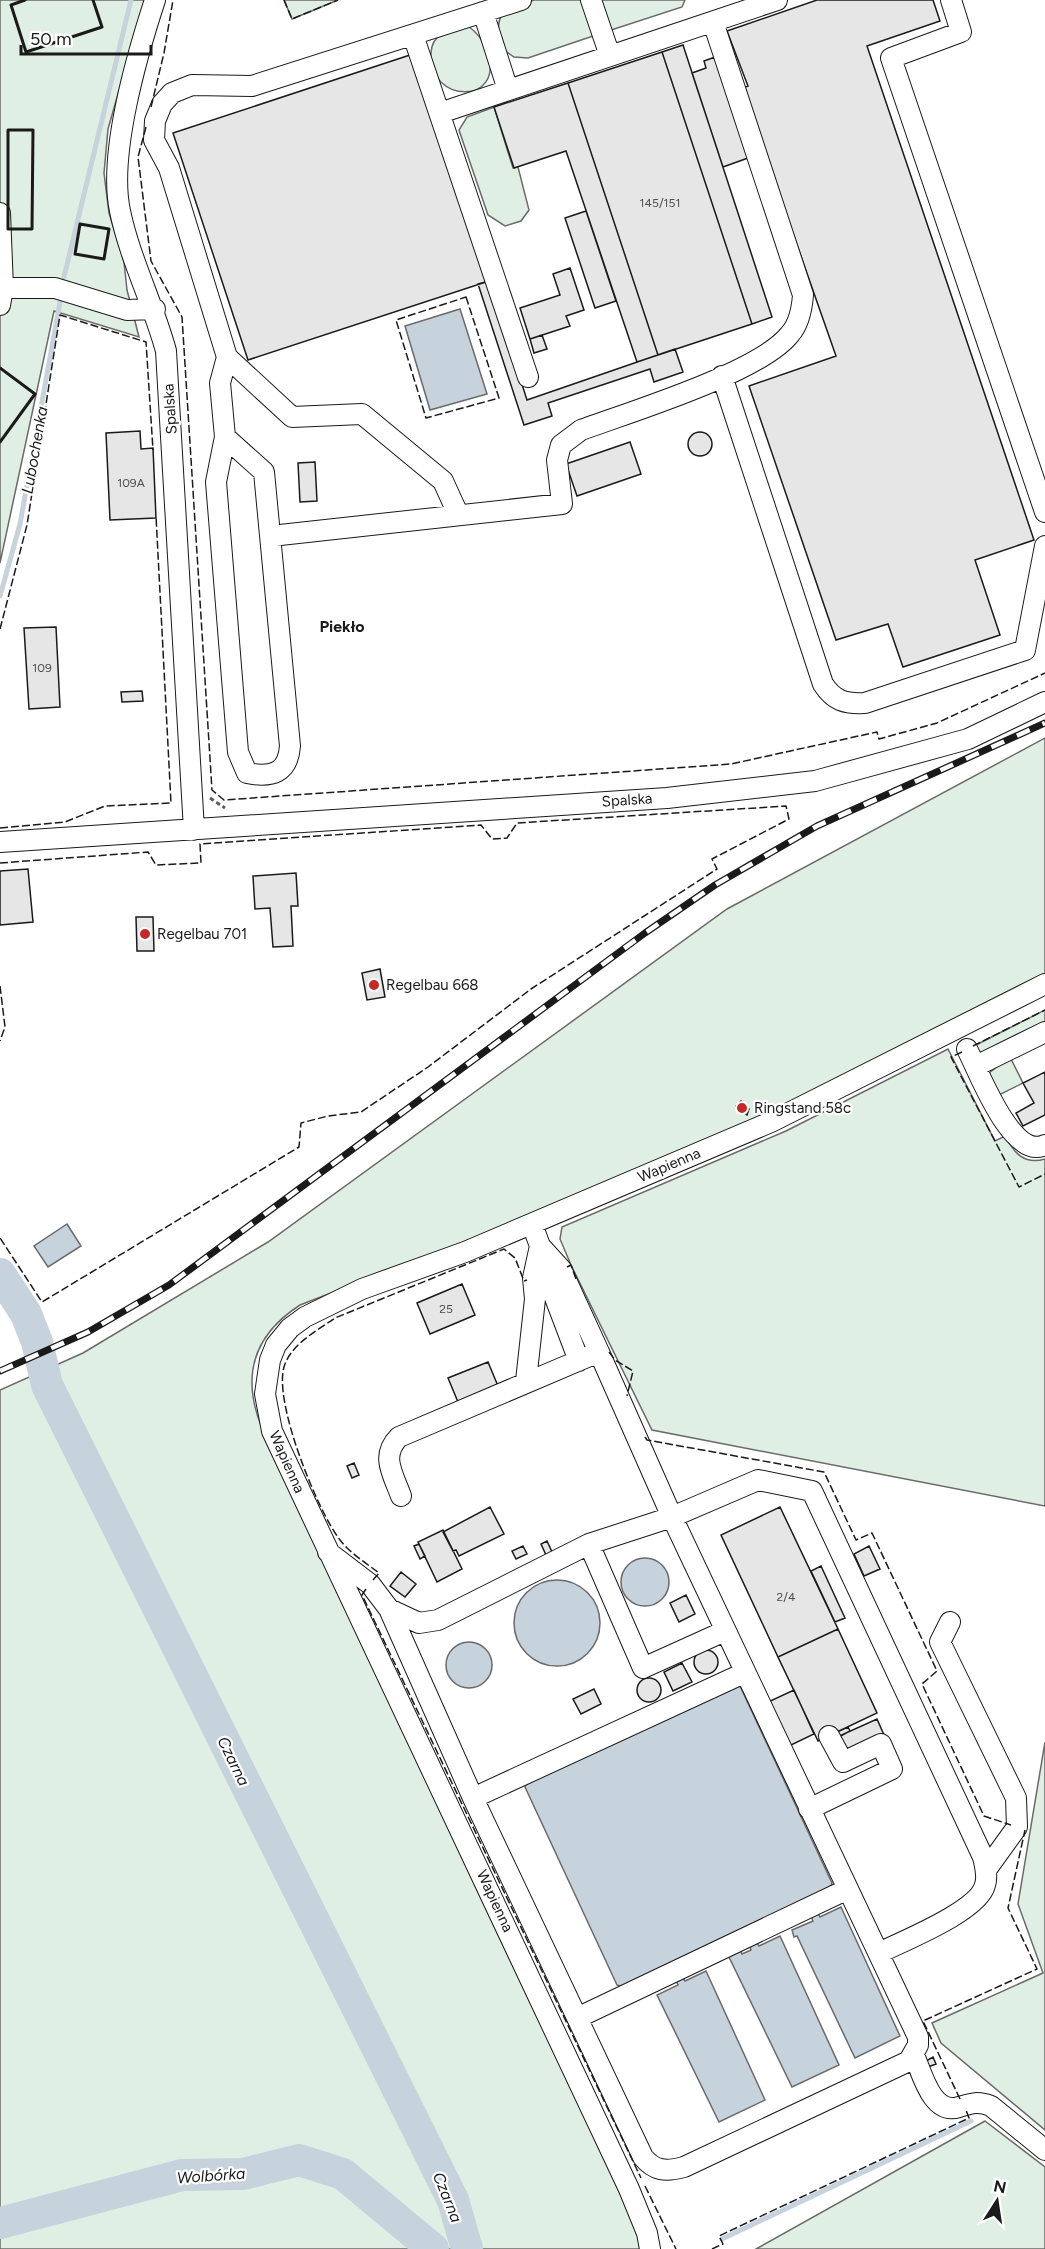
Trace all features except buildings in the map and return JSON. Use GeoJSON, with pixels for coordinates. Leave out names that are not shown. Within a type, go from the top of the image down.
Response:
{"type":"FeatureCollection","features":[{"type":"Feature","properties":{"kind":"street","name":"Spalska"},"geometry":{"type":"LineString","coordinates":[[155,0],[120,134],[116,173],[122,219],[133,257],[155,309],[166,351],[194,830]]}},
{"type":"Feature","properties":{"kind":"street"},"geometry":{"type":"LineString","coordinates":[[458,514],[442,481],[362,414],[292,417],[227,357],[170,168],[154,140],[155,121],[162,104],[172,93],[192,85],[252,86],[520,0]]}},
{"type":"Feature","properties":{"kind":"street"},"geometry":{"type":"LineString","coordinates":[[591,0],[610,56]]}},
{"type":"Feature","properties":{"kind":"street"},"geometry":{"type":"LineString","coordinates":[[440,112],[777,0]]}},
{"type":"Feature","properties":{"kind":"street"},"geometry":{"type":"LineString","coordinates":[[951,0],[961,32],[891,57],[1045,512]]}},
{"type":"Feature","properties":{"kind":"street"},"geometry":{"type":"LineString","coordinates":[[483,12],[508,90]]}},
{"type":"Feature","properties":{"kind":"street"},"geometry":{"type":"LineString","coordinates":[[272,536],[562,504],[557,460],[561,446],[581,430],[722,376],[772,351],[791,333],[802,310],[803,295],[713,22]]}},
{"type":"Feature","properties":{"kind":"street"},"geometry":{"type":"LineString","coordinates":[[413,35],[528,377]]}},
{"type":"Feature","properties":{"kind":"street"},"geometry":{"type":"LineString","coordinates":[[0,213],[1,294],[55,288],[127,310],[155,309]]}},
{"type":"Feature","properties":{"kind":"street"},"geometry":{"type":"LineString","coordinates":[[225,437],[264,472],[272,536],[290,746],[289,759],[284,769],[272,776],[247,773],[238,752],[216,482],[225,437],[220,383],[227,357]]}},
{"type":"Feature","properties":{"kind":"street"},"geometry":{"type":"LineString","coordinates":[[722,376],[823,684],[832,697],[847,703],[865,703],[1025,650],[1045,546]]}},
{"type":"Feature","properties":{"kind":"street","name":"Spalska"},"geometry":{"type":"LineString","coordinates":[[0,842],[667,798],[815,781],[968,739],[1045,702]]}},
{"type":"Feature","properties":{"kind":"street","name":"Wapienna"},"geometry":{"type":"LineString","coordinates":[[650,2249],[647,2233],[629,2189],[272,1431],[266,1410],[266,1378],[276,1345],[290,1328],[325,1306],[532,1224],[771,1122],[1045,984]]}},
{"type":"Feature","properties":{"kind":"street"},"geometry":{"type":"LineString","coordinates":[[1045,1032],[972,1058],[1006,1126],[1027,1146],[1040,1148],[1045,1145]]}},
{"type":"Feature","properties":{"kind":"street"},"geometry":{"type":"LineString","coordinates":[[532,1224],[546,1274],[579,1361]]}},
{"type":"Feature","properties":{"kind":"street"},"geometry":{"type":"LineString","coordinates":[[540,1246],[561,1269],[744,1673],[918,2037],[914,2055],[909,2061],[684,2167],[661,2170],[629,2189]]}},
{"type":"Feature","properties":{"kind":"street"},"geometry":{"type":"LineString","coordinates":[[526,1381],[535,1299],[533,1278],[540,1246]]}},
{"type":"Feature","properties":{"kind":"street"},"geometry":{"type":"LineString","coordinates":[[401,1496],[388,1461],[388,1452],[399,1437],[526,1381],[599,1352]]}},
{"type":"Feature","properties":{"kind":"street"},"geometry":{"type":"LineString","coordinates":[[388,1609],[420,1623],[438,1620],[589,1544],[672,1517],[758,1480],[812,1491],[978,1846],[986,1870],[985,1886],[979,1897],[964,1909],[879,1953]]}},
{"type":"Feature","properties":{"kind":"street"},"geometry":{"type":"LineString","coordinates":[[589,1544],[643,1668],[725,1631]]}},
{"type":"Feature","properties":{"kind":"street"},"geometry":{"type":"LineString","coordinates":[[328,1552],[370,1584],[388,1609],[473,1797],[643,2157],[650,2166],[661,2170]]}},
{"type":"Feature","properties":{"kind":"street"},"geometry":{"type":"LineString","coordinates":[[950,1622],[940,1642],[1016,1798],[1017,1827],[986,1870]]}},
{"type":"Feature","properties":{"kind":"street"},"geometry":{"type":"LineString","coordinates":[[473,1797],[744,1673]]}},
{"type":"Feature","properties":{"kind":"street"},"geometry":{"type":"LineString","coordinates":[[809,1809],[892,1769],[881,1744],[843,1762],[830,1736]]}},
{"type":"Feature","properties":{"kind":"street"},"geometry":{"type":"LineString","coordinates":[[577,2018],[848,1889]]}},
{"type":"Feature","properties":{"kind":"street"},"geometry":{"type":"LineString","coordinates":[[914,2055],[932,2097],[941,2105],[957,2108],[980,2102],[991,2106],[1045,2150]]}},
{"type":"Feature","properties":{"kind":"path"},"geometry":{"type":"LineString","coordinates":[[203,793],[228,810]]}},
{"type":"Feature","properties":{"kind":"green space"},"geometry":{"type":"Polygon","coordinates":[[[0,0],[145,0],[108,129],[104,173],[109,213],[124,262],[127,290],[139,337],[54,311],[0,563],[0,0]]]}},
{"type":"Feature","properties":{"kind":"green space"},"geometry":{"type":"Polygon","coordinates":[[[284,0],[338,0],[292,19],[284,0]]]}},
{"type":"Feature","properties":{"kind":"green space"},"geometry":{"type":"Polygon","coordinates":[[[534,0],[588,0],[599,34],[528,58],[514,57],[501,48],[499,20],[502,15],[514,7],[534,0]]]}},
{"type":"Feature","properties":{"kind":"green space"},"geometry":{"type":"Polygon","coordinates":[[[594,0],[685,0],[682,7],[605,32],[594,0]]]}},
{"type":"Feature","properties":{"kind":"green space"},"geometry":{"type":"Polygon","coordinates":[[[468,26],[484,43],[490,69],[486,82],[477,89],[465,92],[452,89],[441,82],[433,70],[431,53],[435,40],[443,33],[468,26]]]}},
{"type":"Feature","properties":{"kind":"green space"},"geometry":{"type":"Polygon","coordinates":[[[494,107],[513,168],[518,167],[529,210],[521,221],[505,226],[488,215],[459,130],[467,117],[494,107]]]}},
{"type":"Feature","properties":{"kind":"green space"},"geometry":{"type":"Polygon","coordinates":[[[1045,738],[1045,975],[788,1105],[517,1221],[300,1305],[271,1330],[261,1344],[255,1359],[252,1392],[262,1428],[638,2228],[642,2249],[0,2249],[0,1390],[83,1353],[268,1242],[727,909],[1045,738]]]}},
{"type":"Feature","properties":{"kind":"green space"},"geometry":{"type":"Polygon","coordinates":[[[1045,1010],[1045,1024],[981,1054],[972,1047],[1045,1010]]]}},
{"type":"Feature","properties":{"kind":"green space"},"geometry":{"type":"Polygon","coordinates":[[[948,1049],[995,1141],[1005,1136],[1012,1148],[1025,1159],[1045,1159],[1045,1506],[652,1430],[571,1265],[560,1239],[562,1227],[786,1131],[948,1049]]]}},
{"type":"Feature","properties":{"kind":"green space"},"geometry":{"type":"Polygon","coordinates":[[[1010,1057],[1023,1083],[997,1096],[989,1073],[1010,1057]]]}},
{"type":"Feature","properties":{"kind":"green space"},"geometry":{"type":"Polygon","coordinates":[[[1045,1742],[1045,2130],[941,2043],[932,2023],[1043,1973],[1018,1904],[1045,1742]]]}},
{"type":"Feature","properties":{"kind":"green space"},"geometry":{"type":"Polygon","coordinates":[[[985,2121],[1045,2167],[1045,2249],[756,2249],[985,2121]]]}},
{"type":"Feature","properties":{"kind":"shaded area"},"geometry":{"type":"Polygon","coordinates":[[[460,309],[487,394],[430,410],[405,326],[460,309]]]}},
{"type":"Feature","properties":{"kind":"shaded area"},"geometry":{"type":"Polygon","coordinates":[[[67,1224],[81,1246],[48,1267],[34,1246],[67,1224]]]}},
{"type":"Feature","properties":{"kind":"shaded area"},"geometry":{"type":"Polygon","coordinates":[[[640,1558],[650,1558],[665,1568],[669,1582],[668,1591],[659,1602],[650,1606],[640,1606],[625,1596],[621,1587],[621,1577],[631,1562],[640,1558]]]}},
{"type":"Feature","properties":{"kind":"shaded area"},"geometry":{"type":"Polygon","coordinates":[[[557,1580],[581,1587],[593,1599],[600,1623],[593,1647],[581,1659],[557,1666],[533,1659],[521,1647],[514,1623],[521,1599],[533,1587],[557,1580]]]}},
{"type":"Feature","properties":{"kind":"shaded area"},"geometry":{"type":"Polygon","coordinates":[[[469,1642],[485,1649],[492,1665],[485,1681],[469,1688],[453,1681],[446,1665],[453,1649],[469,1642]]]}},
{"type":"Feature","properties":{"kind":"shaded area"},"geometry":{"type":"Polygon","coordinates":[[[733,1684],[740,1686],[832,1883],[828,1894],[626,1988],[617,1985],[525,1787],[528,1780],[733,1684]]]}},
{"type":"Feature","properties":{"kind":"shaded area"},"geometry":{"type":"Polygon","coordinates":[[[841,1907],[900,2036],[855,2058],[797,1936],[794,1937],[792,1930],[813,1921],[810,1914],[817,1911],[820,1917],[841,1907]]]}},
{"type":"Feature","properties":{"kind":"shaded area"},"geometry":{"type":"Polygon","coordinates":[[[780,1936],[839,2065],[792,2087],[728,1955],[740,1949],[742,1954],[751,1950],[749,1943],[755,1940],[759,1946],[780,1936]]]}},
{"type":"Feature","properties":{"kind":"shaded area"},"geometry":{"type":"Polygon","coordinates":[[[706,1971],[765,2100],[719,2122],[657,1995],[678,1985],[675,1978],[681,1975],[685,1981],[706,1971]]]}},
{"type":"Feature","properties":{"kind":"waterway","name":"Lubochenka"},"geometry":{"type":"LineString","coordinates":[[64,277],[131,0]]}},
{"type":"Feature","properties":{"kind":"waterway","name":"Lubochenka"},"geometry":{"type":"LineString","coordinates":[[0,596],[20,524],[60,302]]}},
{"type":"Feature","properties":{"kind":"waterway","name":"Czarna"},"geometry":{"type":"LineString","coordinates":[[0,1274],[26,1314],[37,1342],[47,1385],[453,2200],[467,2249]]}},
{"type":"Feature","properties":{"kind":"waterway"},"geometry":{"type":"LineString","coordinates":[[722,2239],[971,2121]]}},
{"type":"Feature","properties":{"kind":"waterway","name":"Wolbórka"},"geometry":{"type":"LineString","coordinates":[[0,2223],[182,2175],[243,2174],[299,2160],[343,2174],[433,2249]]}},
{"type":"Feature","properties":{"kind":"railway"},"geometry":{"type":"LineString","coordinates":[[0,1371],[88,1332],[169,1285],[645,933],[715,885],[817,826],[1045,723]]}},
{"type":"Feature","properties":{"kind":"fence"},"geometry":{"type":"LineString","coordinates":[[151,107],[164,53],[173,0]]}},
{"type":"Feature","properties":{"kind":"fence"},"geometry":{"type":"LineString","coordinates":[[284,0],[292,19],[338,0]]}},
{"type":"Feature","properties":{"kind":"fence"},"geometry":{"type":"LineString","coordinates":[[146,127],[138,157],[151,261],[182,317],[212,790],[224,800],[731,764],[877,732],[879,739],[937,723],[1045,673]]}},
{"type":"Feature","properties":{"kind":"fence"},"geometry":{"type":"LineString","coordinates":[[466,297],[499,398],[426,418],[396,320],[466,297]]}},
{"type":"Feature","properties":{"kind":"fence"},"geometry":{"type":"LineString","coordinates":[[0,629],[27,525],[60,315],[146,342],[153,450]]}},
{"type":"Feature","properties":{"kind":"fence"},"geometry":{"type":"LineString","coordinates":[[0,828],[65,822],[105,806],[171,803],[156,516]]}},
{"type":"Feature","properties":{"kind":"fence"},"geometry":{"type":"LineString","coordinates":[[0,863],[148,852],[156,865],[201,863],[200,844],[481,825],[492,839],[507,838],[517,823],[786,806],[789,819],[712,859],[717,869],[531,989],[428,1067],[361,1112],[328,1116],[301,1123],[299,1147],[42,1302],[0,1238]]}},
{"type":"Feature","properties":{"kind":"fence"},"geometry":{"type":"LineString","coordinates":[[0,986],[5,1027],[0,1041]]}},
{"type":"Feature","properties":{"kind":"fence"},"geometry":{"type":"LineString","coordinates":[[973,1046],[1045,1010]]}},
{"type":"Feature","properties":{"kind":"fence"},"geometry":{"type":"LineString","coordinates":[[962,1052],[951,1057],[1019,1187],[1045,1174]]}},
{"type":"Feature","properties":{"kind":"fence"},"geometry":{"type":"LineString","coordinates":[[373,1580],[379,1573],[349,1550],[340,1540],[309,1481],[290,1427],[285,1402],[282,1380],[289,1356],[307,1338],[335,1318],[504,1249],[515,1258],[524,1281],[527,1280]]}},
{"type":"Feature","properties":{"kind":"fence"},"geometry":{"type":"LineString","coordinates":[[567,1267],[571,1265],[576,1279]]}},
{"type":"Feature","properties":{"kind":"fence"},"geometry":{"type":"LineString","coordinates":[[609,1352],[615,1360],[633,1371],[627,1396]]}},
{"type":"Feature","properties":{"kind":"fence"},"geometry":{"type":"LineString","coordinates":[[645,1437],[647,1440],[824,1472],[856,1540],[872,1533],[937,1671],[922,1684],[984,1816],[1011,1825]]}},
{"type":"Feature","properties":{"kind":"fence"},"geometry":{"type":"LineString","coordinates":[[366,1589],[362,1595],[641,2178]]}},
{"type":"Feature","properties":{"kind":"fence"},"geometry":{"type":"LineString","coordinates":[[960,2099],[923,2021],[1037,1969],[1008,1908],[1025,1830]]}},
{"type":"Feature","properties":{"kind":"fence"},"geometry":{"type":"LineString","coordinates":[[712,2249],[723,2244],[719,2236],[969,2118],[966,2110]]}},
{"type":"Feature","properties":{"kind":"fence"},"geometry":{"type":"LineString","coordinates":[[645,2186],[676,2249]]}},
{"type":"Feature","properties":{"kind":"wall"},"geometry":{"type":"LineString","coordinates":[[25,0],[11,5],[26,52],[102,27],[93,0]]}},
{"type":"Feature","properties":{"kind":"wall"},"geometry":{"type":"LineString","coordinates":[[8,130],[33,130],[32,229],[8,229],[8,130]]}},
{"type":"Feature","properties":{"kind":"wall"},"geometry":{"type":"LineString","coordinates":[[80,224],[109,229],[104,259],[75,254],[80,224]]}},
{"type":"Feature","properties":{"kind":"wall"},"geometry":{"type":"LineString","coordinates":[[0,368],[35,394],[0,442]]}},
{"type":"Feature","properties":{"kind":"place","name":"Regelbau 701"},"geometry":{"type":"Point","coordinates":[145,934]}},
{"type":"Feature","properties":{"kind":"place","name":"Regelbau 668"},"geometry":{"type":"Point","coordinates":[374,985]}},
{"type":"Feature","properties":{"kind":"place","name":"Ringstand 58c"},"geometry":{"type":"Point","coordinates":[742,1108]}},
{"type":"Feature","properties":{"kind":"district","name":"Piekło"},"geometry":{"type":"Point","coordinates":[342,626]}}]}
